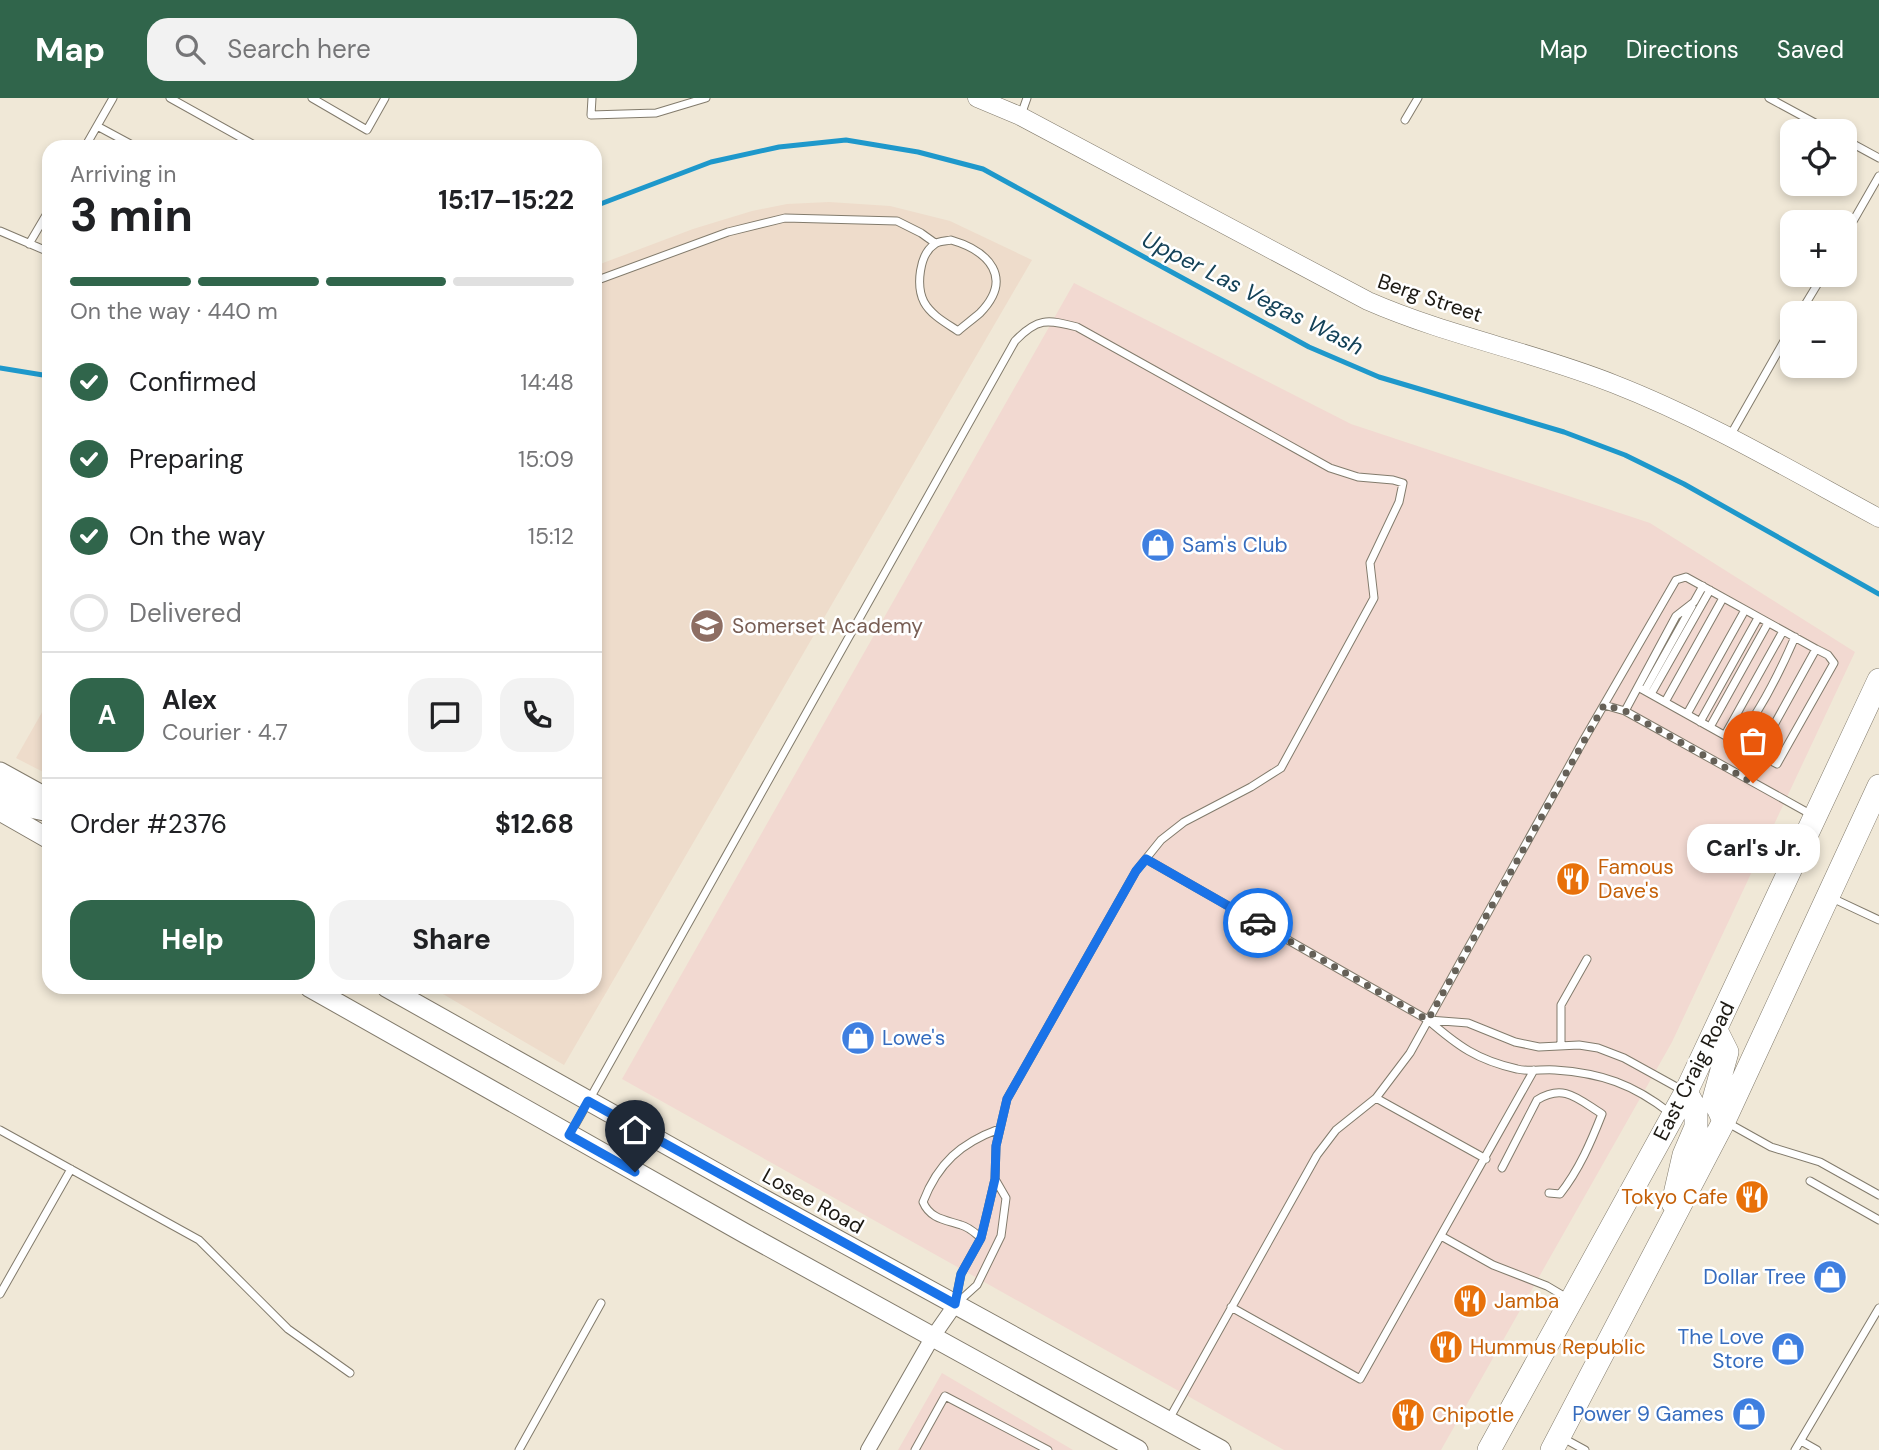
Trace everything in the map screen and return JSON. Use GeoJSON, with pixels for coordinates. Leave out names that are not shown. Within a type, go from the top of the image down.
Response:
{"type":"FeatureCollection","features":[{"type":"Feature","properties":{"kind":"main road","name":"East Craig Road"},"geometry":{"type":"LineString","coordinates":[[1489,1450],[1686,1093],[1879,681]]}},
{"type":"Feature","properties":{"kind":"main road"},"geometry":{"type":"LineString","coordinates":[[0,772],[42,795]]}},
{"type":"Feature","properties":{"kind":"main road"},"geometry":{"type":"LineString","coordinates":[[1556,1443],[1724,1121],[1879,786]]}},
{"type":"Feature","properties":{"kind":"main road"},"geometry":{"type":"LineString","coordinates":[[0,791],[42,810]]}},
{"type":"Feature","properties":{"kind":"main road"},"geometry":{"type":"LineString","coordinates":[[0,811],[42,835]]}},
{"type":"Feature","properties":{"kind":"main road"},"geometry":{"type":"LineString","coordinates":[[321,994],[932,1338],[1113,1444],[1138,1450]]}},
{"type":"Feature","properties":{"kind":"main road","name":"Losee Road"},"geometry":{"type":"LineString","coordinates":[[398,994],[1221,1450]]}},
{"type":"Feature","properties":{"kind":"main road"},"geometry":{"type":"LineString","coordinates":[[1716,1030],[1727,1052],[1714,1099],[1724,1121]]}},
{"type":"Feature","properties":{"kind":"main road"},"geometry":{"type":"LineString","coordinates":[[1666,1234],[1684,1155],[1696,1126],[1696,1110],[1686,1093]]}},
{"type":"Feature","properties":{"kind":"street","name":"Berg Street"},"geometry":{"type":"LineString","coordinates":[[976,98],[1020,116],[1368,301],[1420,321],[1614,383],[1678,411],[1879,518]]}},
{"type":"Feature","properties":{"kind":"street"},"geometry":{"type":"LineString","coordinates":[[868,1450],[932,1338],[955,1304]]}},
{"type":"Feature","properties":{"kind":"lane"},"geometry":{"type":"LineString","coordinates":[[89,140],[113,98]]}},
{"type":"Feature","properties":{"kind":"lane"},"geometry":{"type":"LineString","coordinates":[[170,98],[245,140]]}},
{"type":"Feature","properties":{"kind":"lane"},"geometry":{"type":"LineString","coordinates":[[312,98],[367,130],[385,98]]}},
{"type":"Feature","properties":{"kind":"lane"},"geometry":{"type":"LineString","coordinates":[[592,98],[591,116],[656,113],[706,98]]}},
{"type":"Feature","properties":{"kind":"lane"},"geometry":{"type":"LineString","coordinates":[[1020,116],[1027,98]]}},
{"type":"Feature","properties":{"kind":"lane"},"geometry":{"type":"LineString","coordinates":[[1405,120],[1418,98]]}},
{"type":"Feature","properties":{"kind":"lane"},"geometry":{"type":"LineString","coordinates":[[1769,98],[1808,119]]}},
{"type":"Feature","properties":{"kind":"lane"},"geometry":{"type":"LineString","coordinates":[[97,126],[123,140]]}},
{"type":"Feature","properties":{"kind":"lane"},"geometry":{"type":"LineString","coordinates":[[1857,146],[1879,158]]}},
{"type":"Feature","properties":{"kind":"lane"},"geometry":{"type":"LineString","coordinates":[[1857,215],[1879,176]]}},
{"type":"Feature","properties":{"kind":"lane"},"geometry":{"type":"LineString","coordinates":[[1871,192],[1879,197]]}},
{"type":"Feature","properties":{"kind":"lane"},"geometry":{"type":"LineString","coordinates":[[602,278],[728,232],[785,218],[897,220],[935,243],[951,240],[967,244],[990,261],[995,272],[993,292],[986,304],[958,331],[934,314],[924,302],[919,287],[925,256],[935,243]]}},
{"type":"Feature","properties":{"kind":"lane"},"geometry":{"type":"LineString","coordinates":[[29,244],[42,222]]}},
{"type":"Feature","properties":{"kind":"lane"},"geometry":{"type":"LineString","coordinates":[[0,232],[42,249]]}},
{"type":"Feature","properties":{"kind":"lane"},"geometry":{"type":"LineString","coordinates":[[569,1135],[1015,341],[1034,323],[1044,321],[1076,327],[1330,468],[1358,477],[1403,483],[1399,502],[1370,564],[1374,598],[1281,768],[1184,822],[1161,840],[1136,871],[1007,1099],[996,1146],[995,1179],[981,1238],[961,1274],[955,1304]]}},
{"type":"Feature","properties":{"kind":"lane"},"geometry":{"type":"LineString","coordinates":[[1729,438],[1780,348]]}},
{"type":"Feature","properties":{"kind":"lane"},"geometry":{"type":"LineString","coordinates":[[1168,1422],[1317,1155],[1336,1130],[1376,1098],[1410,1053],[1676,580],[1686,577],[1828,655],[1834,663],[1777,764],[1645,690]]}},
{"type":"Feature","properties":{"kind":"lane"},"geometry":{"type":"LineString","coordinates":[[1645,690],[1676,616],[1706,588]]}},
{"type":"Feature","properties":{"kind":"lane"},"geometry":{"type":"LineString","coordinates":[[1625,711],[1645,690],[1706,588]]}},
{"type":"Feature","properties":{"kind":"lane"},"geometry":{"type":"LineString","coordinates":[[1665,702],[1723,598]]}},
{"type":"Feature","properties":{"kind":"lane"},"geometry":{"type":"LineString","coordinates":[[1687,714],[1745,610]]}},
{"type":"Feature","properties":{"kind":"lane"},"geometry":{"type":"LineString","coordinates":[[1700,722],[1758,618]]}},
{"type":"Feature","properties":{"kind":"lane"},"geometry":{"type":"LineString","coordinates":[[1710,727],[1768,623]]}},
{"type":"Feature","properties":{"kind":"lane"},"geometry":{"type":"LineString","coordinates":[[1725,735],[1783,631]]}},
{"type":"Feature","properties":{"kind":"lane"},"geometry":{"type":"LineString","coordinates":[[1738,743],[1783,665],[1795,637]]}},
{"type":"Feature","properties":{"kind":"lane"},"geometry":{"type":"LineString","coordinates":[[1758,754],[1816,649]]}},
{"type":"Feature","properties":{"kind":"lane"},"geometry":{"type":"LineString","coordinates":[[1604,705],[1625,711],[1815,817]]}},
{"type":"Feature","properties":{"kind":"lane"},"geometry":{"type":"LineString","coordinates":[[1146,859],[1428,1020],[1459,1047],[1486,1060],[1520,1070],[1592,1074],[1625,1084],[1673,1115]]}},
{"type":"Feature","properties":{"kind":"lane"},"geometry":{"type":"LineString","coordinates":[[1829,896],[1879,920]]}},
{"type":"Feature","properties":{"kind":"lane"},"geometry":{"type":"LineString","coordinates":[[1561,1045],[1561,1005],[1587,959]]}},
{"type":"Feature","properties":{"kind":"lane"},"geometry":{"type":"LineString","coordinates":[[1428,1020],[1468,1023],[1515,1042],[1539,1047],[1561,1045],[1598,1048],[1624,1058],[1686,1093]]}},
{"type":"Feature","properties":{"kind":"lane"},"geometry":{"type":"LineString","coordinates":[[1231,1307],[1360,1379],[1534,1070]]}},
{"type":"Feature","properties":{"kind":"lane"},"geometry":{"type":"LineString","coordinates":[[1502,1168],[1537,1100],[1560,1091],[1581,1101],[1602,1114],[1588,1149],[1567,1185],[1560,1194],[1549,1193]]}},
{"type":"Feature","properties":{"kind":"lane"},"geometry":{"type":"LineString","coordinates":[[1376,1098],[1486,1158]]}},
{"type":"Feature","properties":{"kind":"lane"},"geometry":{"type":"LineString","coordinates":[[1724,1121],[1771,1147],[1821,1162],[1879,1195]]}},
{"type":"Feature","properties":{"kind":"lane"},"geometry":{"type":"LineString","coordinates":[[981,1238],[969,1228],[935,1216],[926,1210],[923,1202],[932,1183],[956,1151],[999,1129]]}},
{"type":"Feature","properties":{"kind":"lane"},"geometry":{"type":"LineString","coordinates":[[0,1130],[199,1240],[288,1329],[350,1373]]}},
{"type":"Feature","properties":{"kind":"lane"},"geometry":{"type":"LineString","coordinates":[[0,1294],[71,1169]]}},
{"type":"Feature","properties":{"kind":"lane"},"geometry":{"type":"LineString","coordinates":[[955,1304],[976,1285],[1002,1236],[1006,1198],[995,1179]]}},
{"type":"Feature","properties":{"kind":"lane"},"geometry":{"type":"LineString","coordinates":[[1810,1181],[1879,1220]]}},
{"type":"Feature","properties":{"kind":"lane"},"geometry":{"type":"LineString","coordinates":[[1441,1236],[1493,1265],[1547,1286],[1571,1300]]}},
{"type":"Feature","properties":{"kind":"lane"},"geometry":{"type":"LineString","coordinates":[[519,1450],[601,1303]]}},
{"type":"Feature","properties":{"kind":"lane"},"geometry":{"type":"LineString","coordinates":[[1795,1450],[1879,1308]]}},
{"type":"Feature","properties":{"kind":"lane"},"geometry":{"type":"LineString","coordinates":[[915,1450],[945,1396],[1048,1450]]}},
{"type":"Feature","properties":{"kind":"lane"},"geometry":{"type":"LineString","coordinates":[[1801,1441],[1817,1450]]}},
{"type":"Feature","properties":{"kind":"lane"},"geometry":{"type":"LineString","coordinates":[[1556,1443],[1585,1450]]}},
{"type":"Feature","properties":{"kind":"shaded area","name":"Somerset Academy"},"geometry":{"type":"Polygon","coordinates":[[[829,202],[890,206],[950,221],[1032,260],[564,1065],[443,994],[602,994],[602,263],[693,229],[752,211],[787,204],[829,202]]]}},
{"type":"Feature","properties":{"kind":"shaded area"},"geometry":{"type":"Polygon","coordinates":[[[1074,283],[1351,424],[1650,523],[1855,652],[1672,1042],[1441,1450],[1284,1450],[622,1079],[1074,283]]]}},
{"type":"Feature","properties":{"kind":"shaded area"},"geometry":{"type":"Polygon","coordinates":[[[42,712],[42,771],[16,758],[42,712]]]}},
{"type":"Feature","properties":{"kind":"shaded area"},"geometry":{"type":"Polygon","coordinates":[[[942,1373],[1073,1450],[898,1450],[942,1373]]]}},
{"type":"Feature","properties":{"kind":"waterway","name":"Upper Las Vegas Wash"},"geometry":{"type":"LineString","coordinates":[[602,203],[711,162],[779,147],[846,140],[918,152],[983,169],[1309,347],[1379,377],[1564,432],[1625,455],[1684,484],[1879,594]]}},
{"type":"Feature","properties":{"kind":"waterway","name":"Upper Las Vegas Wash"},"geometry":{"type":"LineString","coordinates":[[0,368],[42,375]]}},
{"type":"Feature","properties":{"kind":"way so far"},"geometry":{"type":"LineString","coordinates":[[1258,923],[1428,1020],[1604,705],[1625,711],[1753,783]]}},
{"type":"Feature","properties":{"kind":"place","name":"Sam's Club"},"geometry":{"type":"Point","coordinates":[1158,545]}},
{"type":"Feature","properties":{"kind":"place","name":"Somerset Academy"},"geometry":{"type":"Point","coordinates":[707,626]}},
{"type":"Feature","properties":{"kind":"place","name":"Carl's Jr."},"geometry":{"type":"Point","coordinates":[1753,783]}},
{"type":"Feature","properties":{"kind":"place","name":"Famous Dave's"},"geometry":{"type":"Point","coordinates":[1573,879]}},
{"type":"Feature","properties":{"kind":"place","name":"Lowe's"},"geometry":{"type":"Point","coordinates":[858,1038]}},
{"type":"Feature","properties":{"kind":"place","name":"Tokyo Cafe"},"geometry":{"type":"Point","coordinates":[1752,1197]}},
{"type":"Feature","properties":{"kind":"place","name":"Dollar Tree"},"geometry":{"type":"Point","coordinates":[1830,1277]}},
{"type":"Feature","properties":{"kind":"place","name":"Jamba"},"geometry":{"type":"Point","coordinates":[1470,1301]}},
{"type":"Feature","properties":{"kind":"place","name":"Hummus Republic"},"geometry":{"type":"Point","coordinates":[1446,1347]}},
{"type":"Feature","properties":{"kind":"place","name":"The Love Store"},"geometry":{"type":"Point","coordinates":[1788,1349]}},
{"type":"Feature","properties":{"kind":"place","name":"Power 9 Games"},"geometry":{"type":"Point","coordinates":[1749,1414]}},
{"type":"Feature","properties":{"kind":"place","name":"Chipotle"},"geometry":{"type":"Point","coordinates":[1408,1415]}},
{"type":"Feature","properties":{"kind":"route"},"geometry":{"type":"LineString","coordinates":[[635,1172],[569,1135],[588,1101],[955,1304],[961,1274],[981,1238],[995,1179],[996,1146],[1007,1099],[1136,871],[1146,859],[1258,923]]}}]}
